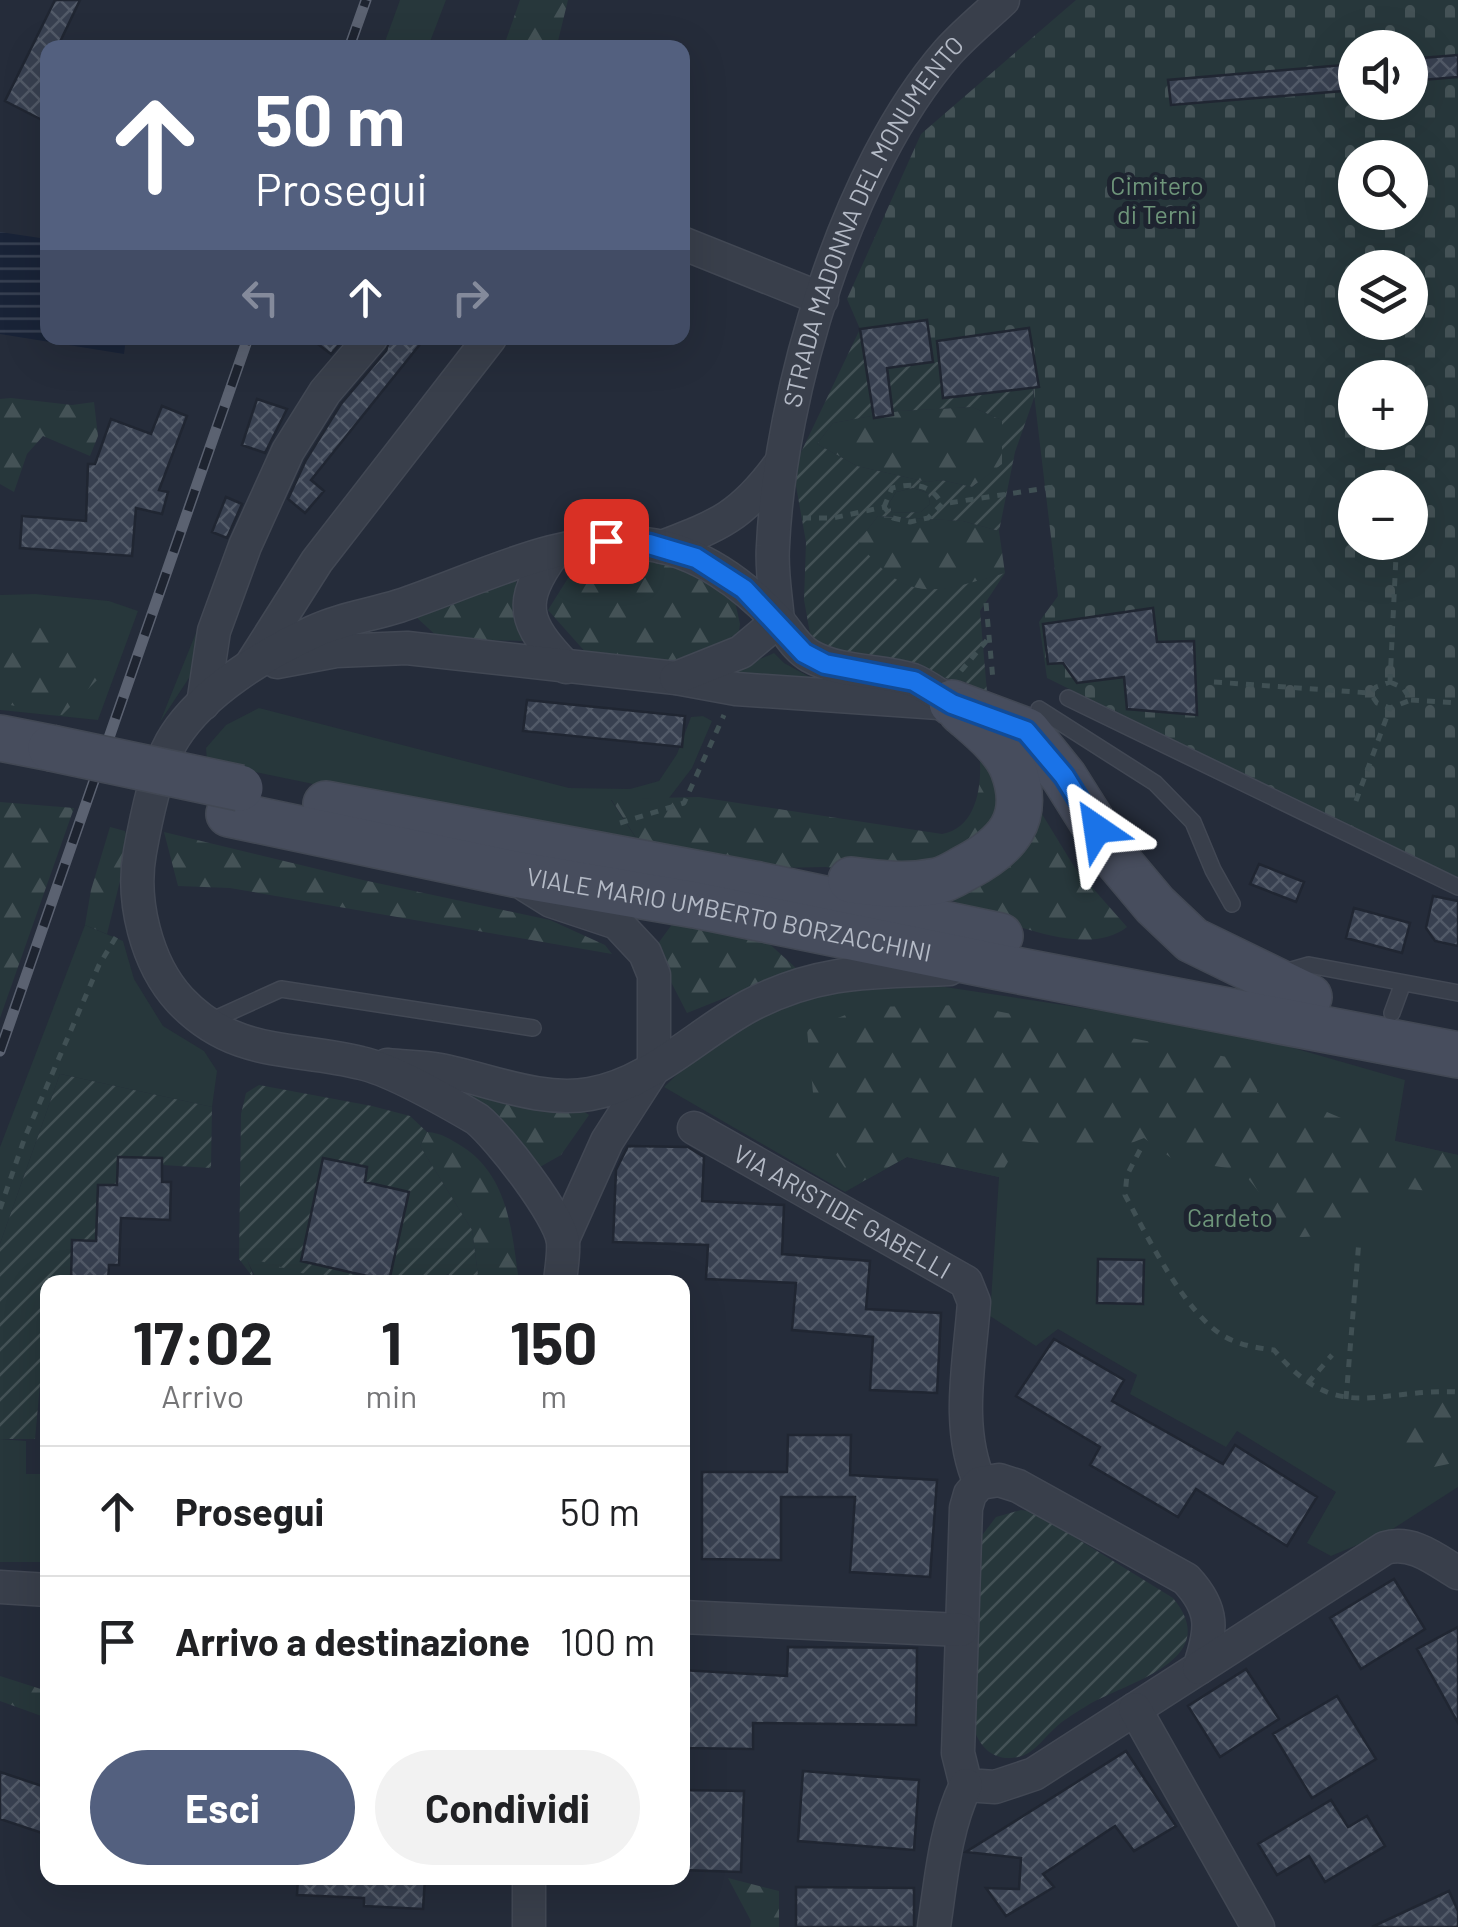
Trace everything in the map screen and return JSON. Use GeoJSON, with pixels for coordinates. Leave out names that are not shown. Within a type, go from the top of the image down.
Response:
{"type":"FeatureCollection","features":[{"type":"Feature","properties":{"kind":"main road"},"geometry":{"type":"LineString","coordinates":[[754,884],[800,872],[893,886],[941,881],[994,853],[1006,838],[1020,805],[1012,766],[988,736],[952,704]]}},
{"type":"Feature","properties":{"kind":"main road"},"geometry":{"type":"LineString","coordinates":[[952,704],[1026,731],[1064,776],[1113,855],[1155,905],[1192,940],[1309,997]]}},
{"type":"Feature","properties":{"kind":"main road","name":"VIALE MARIO UMBERTO BORZACCHINI"},"geometry":{"type":"LineString","coordinates":[[0,738],[49,761],[235,801],[514,874],[695,905],[1458,1055]]}},
{"type":"Feature","properties":{"kind":"main road","name":"VIALE MARIO UMBERTO BORZACCHINI"},"geometry":{"type":"LineString","coordinates":[[0,766],[49,761]]}},
{"type":"Feature","properties":{"kind":"main road","name":"VIALE MARIO UMBERTO BORZACCHINI"},"geometry":{"type":"LineString","coordinates":[[235,801],[595,854],[1309,997],[1398,998],[1458,1025]]}},
{"type":"Feature","properties":{"kind":"street","name":"STRADA MADONNA DEL MONUMENTO"},"geometry":{"type":"LineString","coordinates":[[778,621],[772,550],[780,464],[798,378],[844,228],[901,117],[948,52],[1004,0]]}},
{"type":"Feature","properties":{"kind":"street"},"geometry":{"type":"LineString","coordinates":[[690,246],[822,299]]}},
{"type":"Feature","properties":{"kind":"street"},"geometry":{"type":"LineString","coordinates":[[203,704],[214,631],[245,546],[288,451],[325,392],[365,345]]}},
{"type":"Feature","properties":{"kind":"street"},"geometry":{"type":"LineString","coordinates":[[248,669],[317,561],[485,345]]}},
{"type":"Feature","properties":{"kind":"street","name":"STRADA MADONNA DEL MONUMENTO"},"geometry":{"type":"LineString","coordinates":[[662,547],[730,519],[757,496],[780,464]]}},
{"type":"Feature","properties":{"kind":"street"},"geometry":{"type":"LineString","coordinates":[[952,704],[914,681],[825,664],[804,653],[744,589],[696,558],[662,547],[606,541],[554,552],[312,632],[248,669],[203,704],[174,737],[164,763],[137,870],[140,910],[159,970],[180,999],[206,1023],[235,1040],[364,1063],[438,1070],[554,1096],[590,1094],[629,1082],[747,1007],[784,990],[836,974],[999,967]]}},
{"type":"Feature","properties":{"kind":"street"},"geometry":{"type":"LineString","coordinates":[[554,552],[529,596],[530,616],[542,642],[566,666]]}},
{"type":"Feature","properties":{"kind":"street"},"geometry":{"type":"LineString","coordinates":[[676,678],[741,652],[778,621]]}},
{"type":"Feature","properties":{"kind":"street"},"geometry":{"type":"LineString","coordinates":[[248,669],[336,651],[407,648],[676,678],[736,689],[952,704]]}},
{"type":"Feature","properties":{"kind":"street"},"geometry":{"type":"LineString","coordinates":[[514,874],[551,901],[616,923],[645,953],[654,975],[654,1068],[608,1141],[563,1240],[560,1275]]}},
{"type":"Feature","properties":{"kind":"street"},"geometry":{"type":"LineString","coordinates":[[364,1063],[444,1100],[492,1132],[527,1176],[563,1240]]}},
{"type":"Feature","properties":{"kind":"street","name":"VIA ARISTIDE GABELLI"},"geometry":{"type":"LineString","coordinates":[[694,1128],[966,1282],[974,1302],[965,1431],[971,1463],[980,1483]]}},
{"type":"Feature","properties":{"kind":"street"},"geometry":{"type":"LineString","coordinates":[[934,1927],[956,1805],[966,1785],[958,1752],[966,1508],[970,1494],[980,1483],[999,1480],[1018,1486],[1186,1579],[1202,1597],[1247,1624],[1268,1626]]}},
{"type":"Feature","properties":{"kind":"street"},"geometry":{"type":"LineString","coordinates":[[966,1785],[995,1787],[1034,1774],[1385,1548],[1399,1544],[1418,1550],[1458,1573]]}},
{"type":"Feature","properties":{"kind":"street"},"geometry":{"type":"LineString","coordinates":[[0,1587],[40,1590]]}},
{"type":"Feature","properties":{"kind":"street"},"geometry":{"type":"LineString","coordinates":[[1199,1668],[1208,1644],[1209,1616],[1202,1597]]}},
{"type":"Feature","properties":{"kind":"street"},"geometry":{"type":"LineString","coordinates":[[690,1618],[961,1630]]}},
{"type":"Feature","properties":{"kind":"street"},"geometry":{"type":"LineString","coordinates":[[1135,1710],[1258,1927]]}},
{"type":"Feature","properties":{"kind":"street"},"geometry":{"type":"LineString","coordinates":[[528,1927],[530,1885]]}},
{"type":"Feature","properties":{"kind":"lane"},"geometry":{"type":"LineString","coordinates":[[1068,698],[1458,887]]}},
{"type":"Feature","properties":{"kind":"lane"},"geometry":{"type":"LineString","coordinates":[[1039,709],[1155,783],[1193,822],[1232,904]]}},
{"type":"Feature","properties":{"kind":"lane"},"geometry":{"type":"LineString","coordinates":[[1268,977],[1308,965],[1398,998],[1458,993]]}},
{"type":"Feature","properties":{"kind":"lane"},"geometry":{"type":"LineString","coordinates":[[206,1023],[281,989],[533,1028]]}},
{"type":"Feature","properties":{"kind":"path"},"geometry":{"type":"LineString","coordinates":[[884,507],[892,488],[914,483],[936,493],[942,504]]}},
{"type":"Feature","properties":{"kind":"path"},"geometry":{"type":"LineString","coordinates":[[884,507],[893,518],[910,522],[928,518],[942,504],[1060,486]]}},
{"type":"Feature","properties":{"kind":"path"},"geometry":{"type":"LineString","coordinates":[[775,519],[833,518],[884,507]]}},
{"type":"Feature","properties":{"kind":"path"},"geometry":{"type":"LineString","coordinates":[[1390,682],[1396,560]]}},
{"type":"Feature","properties":{"kind":"path"},"geometry":{"type":"LineString","coordinates":[[986,602],[994,685]]}},
{"type":"Feature","properties":{"kind":"path"},"geometry":{"type":"LineString","coordinates":[[1214,682],[1370,694],[1377,703],[1390,708],[1411,700],[1458,703]]}},
{"type":"Feature","properties":{"kind":"path"},"geometry":{"type":"LineString","coordinates":[[1370,694],[1376,686],[1390,682],[1403,688],[1411,700]]}},
{"type":"Feature","properties":{"kind":"path"},"geometry":{"type":"LineString","coordinates":[[595,854],[616,824],[684,803],[736,689]]}},
{"type":"Feature","properties":{"kind":"path"},"geometry":{"type":"LineString","coordinates":[[1356,802],[1390,708]]}},
{"type":"Feature","properties":{"kind":"path"},"geometry":{"type":"LineString","coordinates":[[0,1209],[98,965],[140,910]]}},
{"type":"Feature","properties":{"kind":"path"},"geometry":{"type":"LineString","coordinates":[[1140,1150],[1126,1175],[1125,1195],[1192,1308],[1223,1336],[1249,1347],[1274,1350],[1296,1376],[1319,1390],[1346,1398],[1421,1390],[1458,1392]]}},
{"type":"Feature","properties":{"kind":"path"},"geometry":{"type":"LineString","coordinates":[[1346,1398],[1359,1240]]}},
{"type":"Feature","properties":{"kind":"path"},"geometry":{"type":"LineString","coordinates":[[1308,1383],[1332,1355]]}},
{"type":"Feature","properties":{"kind":"green space"},"geometry":{"type":"Polygon","coordinates":[[[400,0],[446,0],[431,40],[386,40],[400,0]]]}},
{"type":"Feature","properties":{"kind":"green space"},"geometry":{"type":"Polygon","coordinates":[[[520,0],[568,0],[558,40],[506,40],[520,0]]]}},
{"type":"Feature","properties":{"kind":"green space","name":"Cimitero di Terni"},"geometry":{"type":"Polygon","coordinates":[[[1076,0],[1458,0],[1458,877],[1047,678],[1039,622],[1058,596],[1029,352],[887,368],[868,380],[860,329],[847,299],[921,134],[1076,0]]]}},
{"type":"Feature","properties":{"kind":"green space"},"geometry":{"type":"Polygon","coordinates":[[[860,329],[868,379],[887,368],[1029,351],[1034,398],[1015,452],[999,531],[963,521],[878,516],[858,542],[892,577],[924,589],[960,586],[1005,573],[980,611],[987,692],[965,682],[841,658],[811,639],[804,600],[806,542],[793,469],[860,329]],[[972,407],[899,411],[833,423],[817,444],[857,466],[927,482],[941,480],[972,487],[1002,464],[1002,420],[972,407]],[[913,488],[896,492],[889,503],[892,513],[921,512],[930,504],[928,493],[913,488]]]}},
{"type":"Feature","properties":{"kind":"green space"},"geometry":{"type":"Polygon","coordinates":[[[0,399],[72,405],[94,402],[98,436],[90,456],[43,436],[27,454],[14,492],[0,484],[0,399]]]}},
{"type":"Feature","properties":{"kind":"green space"},"geometry":{"type":"Polygon","coordinates":[[[972,407],[1002,420],[1003,464],[972,487],[941,480],[927,482],[857,466],[817,444],[833,423],[899,411],[972,407]]]}},
{"type":"Feature","properties":{"kind":"green space"},"geometry":{"type":"Polygon","coordinates":[[[913,488],[928,493],[930,504],[921,512],[892,513],[889,503],[896,492],[913,488]]]}},
{"type":"Feature","properties":{"kind":"green space"},"geometry":{"type":"Polygon","coordinates":[[[878,516],[963,521],[999,531],[1005,573],[941,589],[908,586],[875,563],[857,543],[878,516]]]}},
{"type":"Feature","properties":{"kind":"green space"},"geometry":{"type":"Polygon","coordinates":[[[666,554],[732,588],[740,624],[737,645],[696,676],[588,655],[548,610],[580,559],[666,554]]]}},
{"type":"Feature","properties":{"kind":"green space"},"geometry":{"type":"Polygon","coordinates":[[[516,581],[526,641],[440,639],[415,616],[478,587],[516,581]]]}},
{"type":"Feature","properties":{"kind":"green space"},"geometry":{"type":"Polygon","coordinates":[[[0,595],[109,601],[138,611],[98,720],[0,710],[0,595]]]}},
{"type":"Feature","properties":{"kind":"green space"},"geometry":{"type":"Polygon","coordinates":[[[202,618],[191,675],[160,722],[202,618]]]}},
{"type":"Feature","properties":{"kind":"green space"},"geometry":{"type":"Polygon","coordinates":[[[0,619],[55,631],[97,680],[62,715],[0,703],[0,619]]]}},
{"type":"Feature","properties":{"kind":"green space"},"geometry":{"type":"Polygon","coordinates":[[[774,653],[817,681],[725,674],[774,653]]]}},
{"type":"Feature","properties":{"kind":"green space"},"geometry":{"type":"Polygon","coordinates":[[[259,708],[569,788],[630,789],[659,781],[677,754],[691,717],[703,716],[712,721],[692,768],[669,798],[611,800],[646,853],[207,762],[206,748],[226,725],[259,708]]]}},
{"type":"Feature","properties":{"kind":"green space"},"geometry":{"type":"Polygon","coordinates":[[[979,751],[995,767],[1000,834],[889,877],[826,867],[732,869],[646,853],[611,799],[699,797],[942,834],[964,823],[976,802],[979,751]]]}},
{"type":"Feature","properties":{"kind":"green space"},"geometry":{"type":"Polygon","coordinates":[[[1034,801],[1075,868],[1127,927],[1086,940],[1062,938],[1010,924],[943,897],[1034,801]]]}},
{"type":"Feature","properties":{"kind":"green space"},"geometry":{"type":"Polygon","coordinates":[[[0,802],[74,808],[0,1018],[0,802]]]}},
{"type":"Feature","properties":{"kind":"green space"},"geometry":{"type":"Polygon","coordinates":[[[110,827],[125,831],[129,844],[107,934],[85,925],[110,827]]]}},
{"type":"Feature","properties":{"kind":"green space"},"geometry":{"type":"Polygon","coordinates":[[[164,832],[550,920],[605,945],[612,954],[230,888],[178,886],[164,832]]]}},
{"type":"Feature","properties":{"kind":"green space"},"geometry":{"type":"Polygon","coordinates":[[[676,919],[764,939],[797,969],[687,1013],[654,949],[676,919]]]}},
{"type":"Feature","properties":{"kind":"green space"},"geometry":{"type":"Polygon","coordinates":[[[85,925],[123,941],[134,979],[163,1026],[204,1051],[217,1071],[212,1107],[60,1074],[0,1244],[0,1147],[85,925]]]}},
{"type":"Feature","properties":{"kind":"green space","name":"Cardeto"},"geometry":{"type":"Polygon","coordinates":[[[919,983],[1234,1031],[1405,1080],[1395,1141],[1458,1155],[1458,1487],[1388,1532],[1331,1556],[1307,1543],[1336,1492],[1237,1431],[1226,1447],[1130,1394],[1137,1375],[1058,1329],[1036,1346],[990,1316],[999,1177],[907,1157],[845,1192],[664,1087],[694,1058],[747,1019],[830,991],[919,983]]]}},
{"type":"Feature","properties":{"kind":"green space"},"geometry":{"type":"Polygon","coordinates":[[[966,1005],[1262,1064],[1257,1092],[1280,1092],[1395,1141],[1458,1155],[1458,1248],[1451,1242],[1452,1202],[1434,1191],[1389,1188],[1341,1226],[1327,1233],[1298,1237],[1282,1234],[1268,1203],[1241,1170],[1174,1160],[1144,1138],[1111,1151],[1020,1141],[999,1177],[907,1157],[856,1185],[816,1124],[807,1030],[866,1007],[966,1005]]]}},
{"type":"Feature","properties":{"kind":"green space"},"geometry":{"type":"Polygon","coordinates":[[[60,1074],[212,1107],[211,1168],[162,1165],[161,1158],[118,1157],[117,1185],[98,1185],[96,1241],[72,1241],[71,1275],[40,1275],[40,1384],[35,1439],[0,1439],[0,1244],[60,1074]]]}},
{"type":"Feature","properties":{"kind":"green space"},"geometry":{"type":"Polygon","coordinates":[[[259,1085],[410,1116],[427,1132],[420,1146],[472,1230],[478,1275],[309,1275],[246,1257],[251,1275],[239,1259],[241,1114],[246,1093],[259,1085]]]}},
{"type":"Feature","properties":{"kind":"green space"},"geometry":{"type":"Polygon","coordinates":[[[450,1089],[562,1097],[589,1115],[561,1155],[524,1176],[450,1089]]]}},
{"type":"Feature","properties":{"kind":"green space"},"geometry":{"type":"Polygon","coordinates":[[[427,1132],[442,1135],[478,1159],[490,1174],[506,1207],[518,1275],[478,1275],[472,1230],[420,1146],[427,1132]]]}},
{"type":"Feature","properties":{"kind":"green space"},"geometry":{"type":"Polygon","coordinates":[[[245,1256],[309,1275],[254,1275],[245,1256]]]}},
{"type":"Feature","properties":{"kind":"green space"},"geometry":{"type":"Polygon","coordinates":[[[1458,1359],[1458,1462],[1405,1473],[1398,1433],[1401,1420],[1414,1403],[1455,1371],[1458,1359]]]}},
{"type":"Feature","properties":{"kind":"green space"},"geometry":{"type":"Polygon","coordinates":[[[0,1439],[26,1441],[26,1474],[40,1474],[40,1562],[0,1562],[0,1439]]]}},
{"type":"Feature","properties":{"kind":"green space"},"geometry":{"type":"Polygon","coordinates":[[[1021,1510],[1034,1512],[1173,1598],[1186,1620],[1187,1639],[1163,1668],[1073,1714],[1030,1752],[1004,1758],[986,1749],[973,1726],[980,1538],[996,1517],[1021,1510]]]}},
{"type":"Feature","properties":{"kind":"green space"},"geometry":{"type":"Polygon","coordinates":[[[0,1676],[40,1689],[40,1715],[0,1701],[0,1676]]]}},
{"type":"Feature","properties":{"kind":"green space"},"geometry":{"type":"Polygon","coordinates":[[[728,1878],[779,1891],[779,1927],[750,1927],[751,1921],[728,1878]]]}},
{"type":"Feature","properties":{"kind":"water"},"geometry":{"type":"Polygon","coordinates":[[[0,232],[40,238],[40,340],[0,334],[0,232]]]}},
{"type":"Feature","properties":{"kind":"water"},"geometry":{"type":"Polygon","coordinates":[[[68,345],[125,345],[124,354],[68,345]]]}},
{"type":"Feature","properties":{"kind":"building"},"geometry":{"type":"Polygon","coordinates":[[[55,0],[80,0],[61,40],[40,40],[40,119],[5,101],[55,0]]]}},
{"type":"Feature","properties":{"kind":"building"},"geometry":{"type":"Polygon","coordinates":[[[1458,55],[1458,77],[1428,80],[1428,58],[1458,55]]]}},
{"type":"Feature","properties":{"kind":"building"},"geometry":{"type":"Polygon","coordinates":[[[1338,65],[1338,91],[1171,105],[1168,80],[1338,65]]]}},
{"type":"Feature","properties":{"kind":"building"},"geometry":{"type":"Polygon","coordinates":[[[927,320],[933,362],[887,368],[893,415],[874,418],[860,329],[927,320]]]}},
{"type":"Feature","properties":{"kind":"building"},"geometry":{"type":"Polygon","coordinates":[[[1029,328],[1039,387],[943,398],[937,341],[1029,328]]]}},
{"type":"Feature","properties":{"kind":"building"},"geometry":{"type":"Polygon","coordinates":[[[319,345],[339,345],[331,354],[319,345]]]}},
{"type":"Feature","properties":{"kind":"building"},"geometry":{"type":"Polygon","coordinates":[[[388,345],[419,345],[311,480],[324,491],[305,513],[288,499],[306,460],[341,404],[388,345]]]}},
{"type":"Feature","properties":{"kind":"building"},"geometry":{"type":"Polygon","coordinates":[[[257,399],[287,409],[265,453],[242,445],[257,399]]]}},
{"type":"Feature","properties":{"kind":"building"},"geometry":{"type":"Polygon","coordinates":[[[162,406],[187,416],[159,490],[168,492],[162,514],[136,508],[132,556],[20,548],[22,516],[86,521],[88,464],[95,464],[111,419],[151,434],[162,406]]]}},
{"type":"Feature","properties":{"kind":"building"},"geometry":{"type":"Polygon","coordinates":[[[226,497],[242,504],[227,538],[212,532],[226,497]]]}},
{"type":"Feature","properties":{"kind":"building"},"geometry":{"type":"Polygon","coordinates":[[[1153,608],[1157,642],[1194,641],[1197,715],[1127,709],[1124,677],[1077,683],[1063,663],[1048,664],[1043,624],[1153,608]]]}},
{"type":"Feature","properties":{"kind":"building"},"geometry":{"type":"Polygon","coordinates":[[[527,700],[685,716],[682,747],[523,731],[527,700]]]}},
{"type":"Feature","properties":{"kind":"building"},"geometry":{"type":"Polygon","coordinates":[[[1259,864],[1304,882],[1296,902],[1250,884],[1259,864]]]}},
{"type":"Feature","properties":{"kind":"building"},"geometry":{"type":"Polygon","coordinates":[[[1433,896],[1458,901],[1458,946],[1435,941],[1426,928],[1433,896]]]}},
{"type":"Feature","properties":{"kind":"building"},"geometry":{"type":"Polygon","coordinates":[[[1354,908],[1410,923],[1402,953],[1346,938],[1354,908]]]}},
{"type":"Feature","properties":{"kind":"building"},"geometry":{"type":"Polygon","coordinates":[[[628,1146],[688,1147],[704,1157],[702,1201],[784,1205],[782,1254],[870,1261],[866,1309],[941,1313],[937,1393],[870,1390],[873,1337],[792,1330],[796,1283],[706,1279],[708,1245],[613,1242],[616,1170],[628,1146]]]}},
{"type":"Feature","properties":{"kind":"building"},"geometry":{"type":"Polygon","coordinates":[[[118,1157],[162,1158],[162,1182],[171,1182],[170,1220],[121,1218],[119,1265],[109,1265],[108,1275],[71,1275],[72,1240],[96,1241],[98,1185],[117,1185],[118,1157]]]}},
{"type":"Feature","properties":{"kind":"building"},"geometry":{"type":"Polygon","coordinates":[[[323,1158],[367,1167],[365,1182],[409,1192],[390,1275],[363,1275],[301,1261],[323,1158]]]}},
{"type":"Feature","properties":{"kind":"building"},"geometry":{"type":"Polygon","coordinates":[[[1098,1259],[1144,1260],[1143,1304],[1097,1303],[1098,1259]]]}},
{"type":"Feature","properties":{"kind":"building"},"geometry":{"type":"Polygon","coordinates":[[[1054,1339],[1124,1380],[1112,1401],[1223,1464],[1235,1445],[1317,1497],[1287,1546],[1196,1489],[1178,1517],[1090,1465],[1100,1447],[1016,1396],[1054,1339]]]}},
{"type":"Feature","properties":{"kind":"building"},"geometry":{"type":"Polygon","coordinates":[[[788,1435],[851,1435],[850,1475],[937,1480],[930,1577],[850,1572],[855,1497],[781,1497],[781,1560],[702,1559],[702,1472],[787,1472],[788,1435]]]}},
{"type":"Feature","properties":{"kind":"building"},"geometry":{"type":"Polygon","coordinates":[[[1394,1579],[1425,1629],[1361,1669],[1330,1618],[1394,1579]]]}},
{"type":"Feature","properties":{"kind":"building"},"geometry":{"type":"Polygon","coordinates":[[[1458,1627],[1458,1723],[1417,1649],[1458,1627]]]}},
{"type":"Feature","properties":{"kind":"building"},"geometry":{"type":"Polygon","coordinates":[[[788,1647],[917,1648],[916,1725],[753,1723],[753,1749],[690,1748],[690,1670],[787,1676],[788,1647]]]}},
{"type":"Feature","properties":{"kind":"building"},"geometry":{"type":"Polygon","coordinates":[[[1246,1669],[1279,1719],[1220,1757],[1188,1706],[1246,1669]]]}},
{"type":"Feature","properties":{"kind":"building"},"geometry":{"type":"Polygon","coordinates":[[[1337,1696],[1376,1759],[1312,1798],[1273,1734],[1337,1696]]]}},
{"type":"Feature","properties":{"kind":"building"},"geometry":{"type":"Polygon","coordinates":[[[1126,1751],[1176,1826],[1134,1851],[1115,1826],[1043,1874],[1054,1887],[1006,1916],[986,1888],[1019,1889],[1021,1858],[966,1852],[1126,1751]]]}},
{"type":"Feature","properties":{"kind":"building"},"geometry":{"type":"Polygon","coordinates":[[[803,1771],[919,1780],[914,1850],[798,1841],[803,1771]]]}},
{"type":"Feature","properties":{"kind":"building"},"geometry":{"type":"Polygon","coordinates":[[[0,1772],[40,1785],[40,1832],[0,1819],[0,1772]]]}},
{"type":"Feature","properties":{"kind":"building"},"geometry":{"type":"Polygon","coordinates":[[[690,1790],[744,1791],[741,1872],[690,1870],[690,1790]]]}},
{"type":"Feature","properties":{"kind":"building"},"geometry":{"type":"Polygon","coordinates":[[[1331,1800],[1348,1827],[1367,1816],[1385,1846],[1325,1882],[1309,1856],[1277,1875],[1258,1844],[1331,1800]]]}},
{"type":"Feature","properties":{"kind":"building"},"geometry":{"type":"Polygon","coordinates":[[[298,1885],[425,1885],[423,1909],[364,1906],[364,1898],[297,1895],[298,1885]]]}},
{"type":"Feature","properties":{"kind":"building"},"geometry":{"type":"Polygon","coordinates":[[[796,1887],[914,1888],[914,1927],[796,1927],[796,1887]]]}},
{"type":"Feature","properties":{"kind":"building"},"geometry":{"type":"Polygon","coordinates":[[[1449,1891],[1458,1911],[1458,1927],[1372,1927],[1449,1891]]]}},
{"type":"Feature","properties":{"kind":"railway"},"geometry":{"type":"LineString","coordinates":[[352,40],[366,0]]}},
{"type":"Feature","properties":{"kind":"railway"},"geometry":{"type":"LineString","coordinates":[[0,1051],[246,345]]}},
{"type":"Feature","properties":{"kind":"route"},"geometry":{"type":"LineString","coordinates":[[606,541],[649,544],[696,558],[744,589],[804,653],[825,664],[914,681],[952,704],[1026,731],[1064,776],[1097,829]]}}]}
